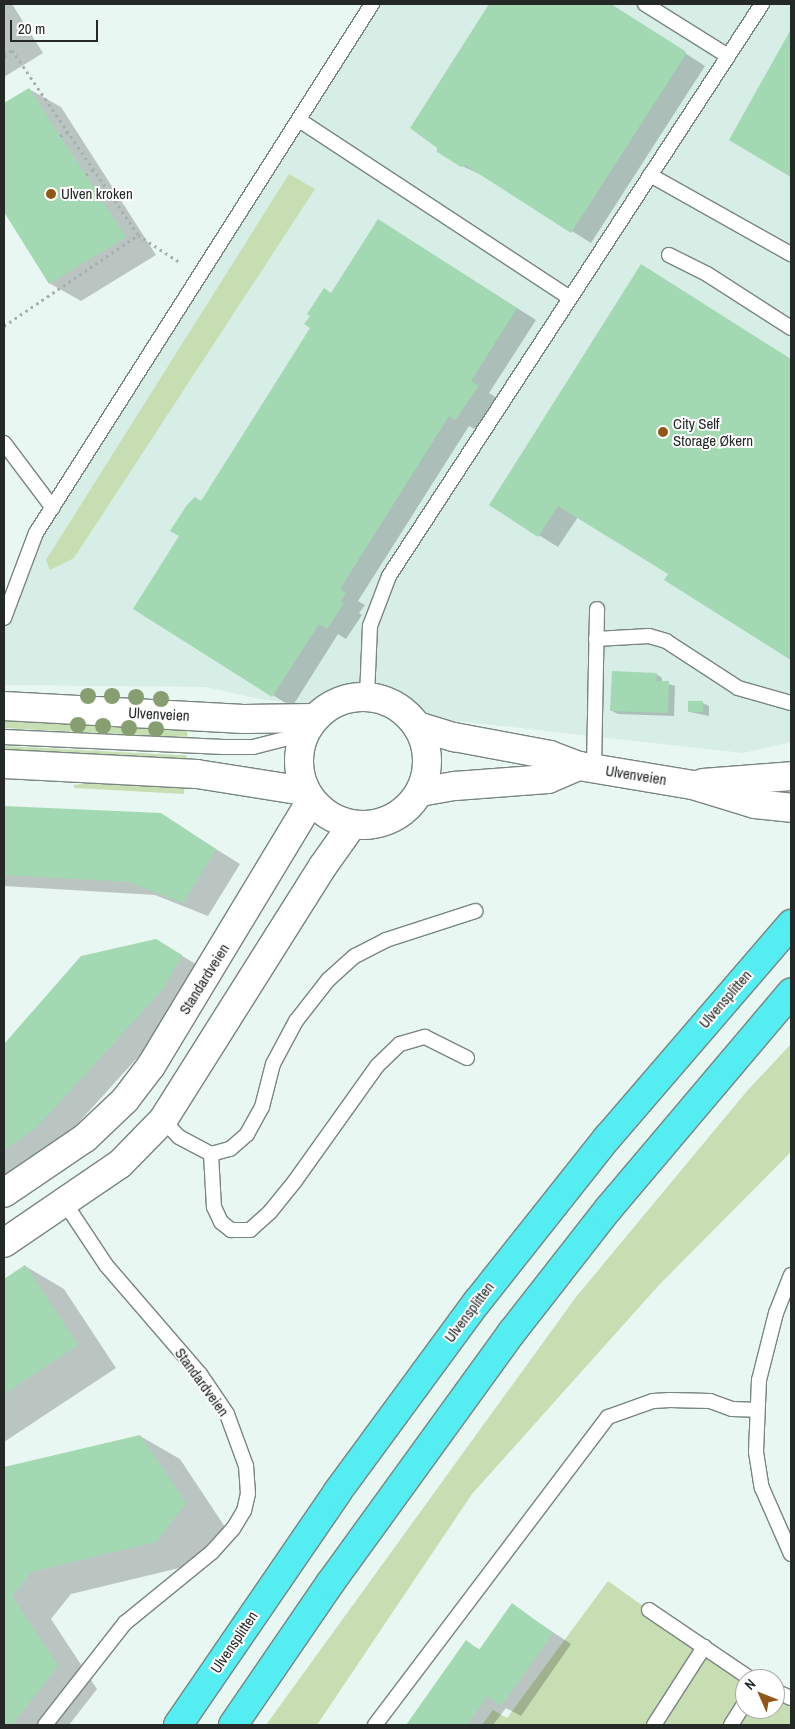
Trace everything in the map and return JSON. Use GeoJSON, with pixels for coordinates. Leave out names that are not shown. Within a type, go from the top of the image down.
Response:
{"type":"FeatureCollection","features":[{"type":"Feature","properties":{"kind":"highway","name":"Ulvensplitten"},"geometry":{"type":"LineString","coordinates":[[178,1725],[344,1483],[476,1302],[608,1137],[791,924]]}},
{"type":"Feature","properties":{"kind":"highway"},"geometry":{"type":"LineString","coordinates":[[233,1725],[331,1582],[512,1332],[609,1208],[791,993]]}},
{"type":"Feature","properties":{"kind":"main road"},"geometry":{"type":"LineString","coordinates":[[367,697],[398,707],[417,726],[428,761],[420,792],[406,810],[390,820],[371,826],[352,825],[331,818],[308,796],[299,768],[309,726],[341,701],[367,697]]}},
{"type":"Feature","properties":{"kind":"main road","name":"Ulvenveien"},"geometry":{"type":"LineString","coordinates":[[4,706],[244,719],[309,726]]}},
{"type":"Feature","properties":{"kind":"main road","name":"Ulvenveien"},"geometry":{"type":"LineString","coordinates":[[417,726],[454,737],[550,755],[586,767],[693,784],[755,804],[789,807]]}},
{"type":"Feature","properties":{"kind":"main road"},"geometry":{"type":"LineString","coordinates":[[4,764],[197,774],[308,796]]}},
{"type":"Feature","properties":{"kind":"main road"},"geometry":{"type":"LineString","coordinates":[[420,792],[455,786],[548,779],[586,767]]}},
{"type":"Feature","properties":{"kind":"main road","name":"Ulvenveien"},"geometry":{"type":"LineString","coordinates":[[693,784],[791,776]]}},
{"type":"Feature","properties":{"kind":"main road","name":"Standardveien"},"geometry":{"type":"LineString","coordinates":[[4,1194],[85,1138],[125,1100],[151,1066],[308,796]]}},
{"type":"Feature","properties":{"kind":"main road"},"geometry":{"type":"LineString","coordinates":[[4,1243],[64,1204],[120,1164],[163,1120],[323,866],[352,825]]}},
{"type":"Feature","properties":{"kind":"lane"},"geometry":{"type":"LineString","coordinates":[[4,618],[6,601],[36,533],[372,4]]}},
{"type":"Feature","properties":{"kind":"lane"},"geometry":{"type":"LineString","coordinates":[[645,4],[728,56]]}},
{"type":"Feature","properties":{"kind":"lane"},"geometry":{"type":"LineString","coordinates":[[367,697],[370,626],[388,576],[762,4]]}},
{"type":"Feature","properties":{"kind":"lane"},"geometry":{"type":"LineString","coordinates":[[299,120],[568,298]]}},
{"type":"Feature","properties":{"kind":"lane"},"geometry":{"type":"LineString","coordinates":[[650,175],[791,254]]}},
{"type":"Feature","properties":{"kind":"lane"},"geometry":{"type":"LineString","coordinates":[[669,255],[707,274],[791,328]]}},
{"type":"Feature","properties":{"kind":"lane"},"geometry":{"type":"LineString","coordinates":[[4,443],[52,508]]}},
{"type":"Feature","properties":{"kind":"lane"},"geometry":{"type":"LineString","coordinates":[[586,767],[597,609]]}},
{"type":"Feature","properties":{"kind":"lane"},"geometry":{"type":"LineString","coordinates":[[596,639],[649,636],[666,641],[738,688],[791,703]]}},
{"type":"Feature","properties":{"kind":"lane","name":"Ulvenveien"},"geometry":{"type":"LineString","coordinates":[[4,737],[253,747],[309,726]]}},
{"type":"Feature","properties":{"kind":"lane"},"geometry":{"type":"LineString","coordinates":[[163,1120],[178,1138],[211,1154],[230,1149],[247,1134],[262,1107],[273,1064],[296,1021],[328,980],[355,956],[386,940],[475,911]]}},
{"type":"Feature","properties":{"kind":"lane"},"geometry":{"type":"LineString","coordinates":[[211,1154],[214,1207],[221,1222],[231,1230],[250,1230],[270,1212],[295,1181],[377,1066],[400,1044],[425,1037],[467,1058]]}},
{"type":"Feature","properties":{"kind":"lane","name":"Standardveien"},"geometry":{"type":"LineString","coordinates":[[45,1725],[125,1623],[212,1552],[233,1529],[244,1511],[248,1494],[246,1466],[227,1414],[200,1374],[106,1265],[64,1204]]}},
{"type":"Feature","properties":{"kind":"lane"},"geometry":{"type":"LineString","coordinates":[[791,1274],[776,1313],[759,1380],[756,1452],[762,1488],[791,1554]]}},
{"type":"Feature","properties":{"kind":"lane"},"geometry":{"type":"LineString","coordinates":[[375,1725],[608,1418],[661,1400],[710,1401],[732,1409],[757,1410]]}},
{"type":"Feature","properties":{"kind":"lane"},"geometry":{"type":"LineString","coordinates":[[649,1610],[736,1669]]}},
{"type":"Feature","properties":{"kind":"lane"},"geometry":{"type":"LineString","coordinates":[[654,1725],[704,1647]]}},
{"type":"Feature","properties":{"kind":"path"},"geometry":{"type":"LineString","coordinates":[[4,56],[12,50],[138,235],[201,275]]}},
{"type":"Feature","properties":{"kind":"path"},"geometry":{"type":"LineString","coordinates":[[60,136],[68,132]]}},
{"type":"Feature","properties":{"kind":"path"},"geometry":{"type":"LineString","coordinates":[[86,175],[93,170]]}},
{"type":"Feature","properties":{"kind":"path"},"geometry":{"type":"LineString","coordinates":[[4,326],[138,235]]}},
{"type":"Feature","properties":{"kind":"shaded area"},"geometry":{"type":"Polygon","coordinates":[[[372,4],[791,4],[791,742],[743,753],[259,699],[206,687],[4,685],[4,618],[36,533],[372,4]]]}},
{"type":"Feature","properties":{"kind":"green space"},"geometry":{"type":"Polygon","coordinates":[[[289,174],[315,189],[74,558],[50,570],[46,560],[289,174]]]}},
{"type":"Feature","properties":{"kind":"green space"},"geometry":{"type":"Polygon","coordinates":[[[4,717],[188,727],[187,738],[4,728],[4,717]]]}},
{"type":"Feature","properties":{"kind":"green space"},"geometry":{"type":"Polygon","coordinates":[[[4,746],[187,756],[186,765],[4,755],[4,746]]]}},
{"type":"Feature","properties":{"kind":"green space"},"geometry":{"type":"Polygon","coordinates":[[[136,779],[185,781],[184,794],[75,788],[73,785],[136,779]]]}},
{"type":"Feature","properties":{"kind":"green space"},"geometry":{"type":"Polygon","coordinates":[[[791,1044],[791,1151],[659,1285],[472,1494],[317,1725],[266,1725],[576,1297],[747,1091],[791,1044]]]}},
{"type":"Feature","properties":{"kind":"green space"},"geometry":{"type":"Polygon","coordinates":[[[608,1581],[735,1672],[735,1719],[785,1719],[785,1695],[791,1698],[791,1725],[482,1725],[493,1710],[507,1718],[608,1581]]]}},
{"type":"Feature","properties":{"kind":"building"},"geometry":{"type":"Polygon","coordinates":[[[489,4],[611,4],[685,51],[686,54],[571,233],[465,165],[461,167],[437,152],[437,148],[410,128],[489,4]]]}},
{"type":"Feature","properties":{"kind":"building"},"geometry":{"type":"Polygon","coordinates":[[[791,29],[791,177],[729,140],[791,29]]]}},
{"type":"Feature","properties":{"kind":"building","name":"Ulven kroken"},"geometry":{"type":"Polygon","coordinates":[[[29,88],[126,237],[49,284],[4,212],[4,103],[29,88]]]}},
{"type":"Feature","properties":{"kind":"building"},"geometry":{"type":"Polygon","coordinates":[[[378,219],[517,308],[471,381],[479,386],[455,420],[449,416],[340,589],[346,593],[341,601],[344,603],[327,629],[319,624],[272,697],[133,609],[179,536],[170,531],[187,505],[195,497],[201,501],[310,328],[304,324],[310,316],[307,314],[324,288],[331,293],[378,219]]]}},
{"type":"Feature","properties":{"kind":"building","name":"City Self Storage Økern"},"geometry":{"type":"Polygon","coordinates":[[[641,264],[791,359],[791,660],[664,580],[668,574],[558,506],[538,537],[489,505],[641,264]]]}},
{"type":"Feature","properties":{"kind":"building"},"geometry":{"type":"Polygon","coordinates":[[[612,671],[657,673],[656,681],[669,681],[668,713],[610,711],[612,671]]]}},
{"type":"Feature","properties":{"kind":"building"},"geometry":{"type":"Polygon","coordinates":[[[688,701],[703,701],[703,712],[688,712],[688,701]]]}},
{"type":"Feature","properties":{"kind":"building"},"geometry":{"type":"Polygon","coordinates":[[[4,806],[161,813],[216,849],[183,903],[129,882],[4,875],[4,806]]]}},
{"type":"Feature","properties":{"kind":"building"},"geometry":{"type":"Polygon","coordinates":[[[156,939],[182,955],[163,989],[36,1128],[4,1150],[4,1044],[81,956],[156,939]]]}},
{"type":"Feature","properties":{"kind":"building"},"geometry":{"type":"Polygon","coordinates":[[[25,1265],[78,1345],[4,1394],[4,1279],[25,1265]]]}},
{"type":"Feature","properties":{"kind":"building"},"geometry":{"type":"Polygon","coordinates":[[[140,1435],[186,1503],[156,1542],[31,1572],[12,1596],[58,1666],[12,1725],[4,1725],[4,1467],[140,1435]]]}},
{"type":"Feature","properties":{"kind":"building"},"geometry":{"type":"Polygon","coordinates":[[[512,1603],[553,1633],[501,1706],[487,1696],[467,1725],[406,1725],[466,1640],[479,1650],[512,1603]]]}},
{"type":"Feature","properties":{"kind":"place","name":"Ulven kroken"},"geometry":{"type":"Point","coordinates":[51,194]}},
{"type":"Feature","properties":{"kind":"place","name":"City Self Storage Økern"},"geometry":{"type":"Point","coordinates":[663,432]}}]}
